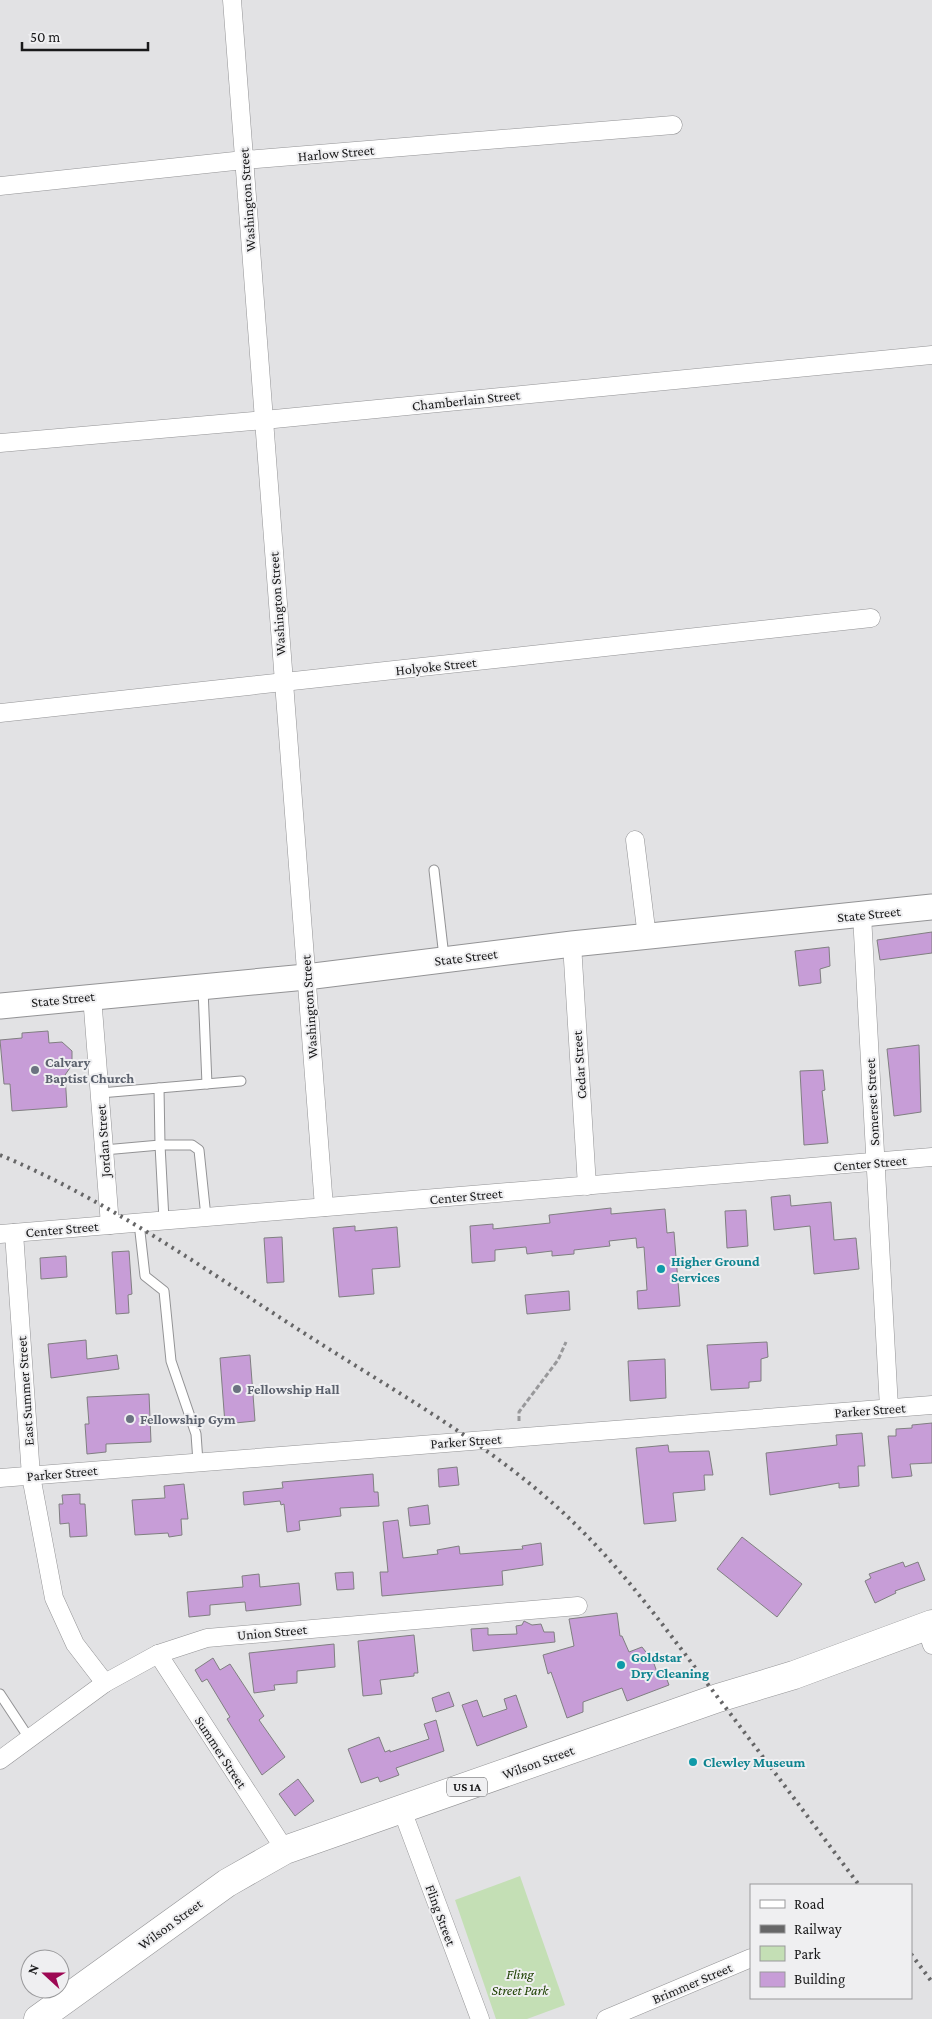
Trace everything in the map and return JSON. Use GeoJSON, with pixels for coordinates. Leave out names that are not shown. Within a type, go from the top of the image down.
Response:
{"type":"FeatureCollection","features":[{"type":"Feature","properties":{"kind":"main road","name":"State Street"},"geometry":{"type":"LineString","coordinates":[[0,1006],[306,977],[572,944],[862,915],[932,906]]}},
{"type":"Feature","properties":{"kind":"main road","name":"Wilson Street"},"geometry":{"type":"LineString","coordinates":[[38,2019],[227,1884],[285,1850],[718,1698],[930,1632]]}},
{"type":"Feature","properties":{"kind":"street","name":"Washington Street"},"geometry":{"type":"LineString","coordinates":[[232,0],[324,1207]]}},
{"type":"Feature","properties":{"kind":"street","name":"Harlow Street"},"geometry":{"type":"LineString","coordinates":[[0,186],[244,160],[673,125]]}},
{"type":"Feature","properties":{"kind":"street","name":"Chamberlain Street"},"geometry":{"type":"LineString","coordinates":[[0,443],[264,420],[932,355]]}},
{"type":"Feature","properties":{"kind":"street","name":"Holyoke Street"},"geometry":{"type":"LineString","coordinates":[[0,714],[871,618]]}},
{"type":"Feature","properties":{"kind":"street"},"geometry":{"type":"LineString","coordinates":[[635,840],[647,937]]}},
{"type":"Feature","properties":{"kind":"street","name":"Somerset Street"},"geometry":{"type":"LineString","coordinates":[[862,915],[890,1408]]}},
{"type":"Feature","properties":{"kind":"street","name":"Cedar Street"},"geometry":{"type":"LineString","coordinates":[[572,944],[587,1186]]}},
{"type":"Feature","properties":{"kind":"street","name":"Jordan Street"},"geometry":{"type":"LineString","coordinates":[[92,996],[110,1225]]}},
{"type":"Feature","properties":{"kind":"street","name":"Center Street"},"geometry":{"type":"LineString","coordinates":[[7,1233],[932,1158]]}},
{"type":"Feature","properties":{"kind":"street","name":"East Summer Street"},"geometry":{"type":"LineString","coordinates":[[7,1233],[32,1476],[54,1598],[75,1644],[105,1683]]}},
{"type":"Feature","properties":{"kind":"street","name":"Parker Street"},"geometry":{"type":"LineString","coordinates":[[0,1478],[932,1405]]}},
{"type":"Feature","properties":{"kind":"street","name":"Union Street"},"geometry":{"type":"LineString","coordinates":[[0,1760],[105,1683],[158,1654],[207,1638],[578,1606]]}},
{"type":"Feature","properties":{"kind":"street","name":"Summer Street"},"geometry":{"type":"LineString","coordinates":[[158,1654],[285,1850]]}},
{"type":"Feature","properties":{"kind":"street","name":"Fling Street"},"geometry":{"type":"LineString","coordinates":[[402,1810],[480,2019]]}},
{"type":"Feature","properties":{"kind":"street","name":"Brimmer Street"},"geometry":{"type":"LineString","coordinates":[[606,2019],[750,1958]]}},
{"type":"Feature","properties":{"kind":"lane"},"geometry":{"type":"LineString","coordinates":[[434,870],[444,960]]}},
{"type":"Feature","properties":{"kind":"lane"},"geometry":{"type":"LineString","coordinates":[[203,986],[207,1084]]}},
{"type":"Feature","properties":{"kind":"lane"},"geometry":{"type":"LineString","coordinates":[[100,1093],[241,1081]]}},
{"type":"Feature","properties":{"kind":"lane"},"geometry":{"type":"LineString","coordinates":[[159,1088],[164,1220]]}},
{"type":"Feature","properties":{"kind":"lane"},"geometry":{"type":"LineString","coordinates":[[104,1150],[192,1144],[199,1150],[206,1217]]}},
{"type":"Feature","properties":{"kind":"lane"},"geometry":{"type":"LineString","coordinates":[[139,1222],[145,1276],[164,1291],[170,1361],[196,1434],[198,1462]]}},
{"type":"Feature","properties":{"kind":"lane"},"geometry":{"type":"LineString","coordinates":[[0,1694],[29,1738]]}},
{"type":"Feature","properties":{"kind":"path"},"geometry":{"type":"LineString","coordinates":[[519,1437],[519,1412],[558,1360],[566,1342]]}},
{"type":"Feature","properties":{"kind":"green space","name":"Fling Street Park"},"geometry":{"type":"Polygon","coordinates":[[[520,1876],[565,2005],[527,2019],[496,2019],[455,1900],[520,1876]]]}},
{"type":"Feature","properties":{"kind":"building"},"geometry":{"type":"Polygon","coordinates":[[[932,932],[932,953],[880,960],[877,940],[932,932]]]}},
{"type":"Feature","properties":{"kind":"building"},"geometry":{"type":"Polygon","coordinates":[[[829,947],[830,966],[820,969],[821,983],[799,986],[795,951],[829,947]]]}},
{"type":"Feature","properties":{"kind":"building","name":"Calvary Baptist Church"},"geometry":{"type":"Polygon","coordinates":[[[48,1031],[49,1043],[62,1042],[72,1051],[72,1065],[65,1075],[67,1107],[12,1111],[10,1084],[4,1084],[0,1040],[22,1038],[22,1033],[48,1031]]]}},
{"type":"Feature","properties":{"kind":"building"},"geometry":{"type":"Polygon","coordinates":[[[919,1045],[921,1112],[894,1116],[887,1049],[919,1045]]]}},
{"type":"Feature","properties":{"kind":"building"},"geometry":{"type":"Polygon","coordinates":[[[823,1070],[825,1090],[822,1091],[828,1143],[804,1145],[800,1071],[823,1070]]]}},
{"type":"Feature","properties":{"kind":"building"},"geometry":{"type":"Polygon","coordinates":[[[790,1195],[791,1206],[831,1202],[834,1240],[856,1238],[859,1269],[814,1274],[810,1226],[774,1230],[771,1197],[790,1195]]]}},
{"type":"Feature","properties":{"kind":"building"},"geometry":{"type":"Polygon","coordinates":[[[611,1208],[611,1214],[665,1209],[667,1233],[674,1232],[680,1306],[638,1309],[637,1291],[647,1290],[644,1247],[637,1248],[636,1238],[609,1241],[610,1246],[574,1250],[574,1254],[552,1256],[552,1251],[527,1254],[526,1247],[495,1250],[495,1261],[472,1263],[470,1226],[493,1224],[493,1229],[550,1223],[549,1215],[611,1208]]]}},
{"type":"Feature","properties":{"kind":"building"},"geometry":{"type":"Polygon","coordinates":[[[746,1210],[748,1246],[727,1248],[725,1211],[746,1210]]]}},
{"type":"Feature","properties":{"kind":"building"},"geometry":{"type":"Polygon","coordinates":[[[355,1226],[355,1231],[397,1227],[400,1267],[372,1269],[374,1294],[339,1297],[333,1228],[355,1226]]]}},
{"type":"Feature","properties":{"kind":"building"},"geometry":{"type":"Polygon","coordinates":[[[282,1237],[284,1282],[267,1283],[264,1238],[282,1237]]]}},
{"type":"Feature","properties":{"kind":"building"},"geometry":{"type":"Polygon","coordinates":[[[129,1251],[132,1294],[128,1295],[129,1313],[116,1314],[112,1252],[129,1251]]]}},
{"type":"Feature","properties":{"kind":"building"},"geometry":{"type":"Polygon","coordinates":[[[66,1256],[67,1277],[41,1279],[40,1258],[66,1256]]]}},
{"type":"Feature","properties":{"kind":"building"},"geometry":{"type":"Polygon","coordinates":[[[569,1291],[570,1310],[527,1314],[525,1295],[569,1291]]]}},
{"type":"Feature","properties":{"kind":"building"},"geometry":{"type":"Polygon","coordinates":[[[86,1340],[87,1359],[117,1355],[119,1369],[51,1378],[48,1344],[86,1340]]]}},
{"type":"Feature","properties":{"kind":"building"},"geometry":{"type":"Polygon","coordinates":[[[767,1342],[768,1357],[761,1359],[761,1381],[749,1382],[749,1388],[711,1390],[707,1345],[767,1342]]]}},
{"type":"Feature","properties":{"kind":"building","name":"Fellowship Hall"},"geometry":{"type":"Polygon","coordinates":[[[250,1355],[255,1421],[225,1424],[220,1358],[250,1355]]]}},
{"type":"Feature","properties":{"kind":"building"},"geometry":{"type":"Polygon","coordinates":[[[665,1359],[666,1398],[630,1401],[628,1361],[665,1359]]]}},
{"type":"Feature","properties":{"kind":"building","name":"Fellowship Gym"},"geometry":{"type":"Polygon","coordinates":[[[149,1394],[151,1442],[106,1444],[106,1452],[87,1454],[85,1424],[89,1424],[87,1397],[149,1394]]]}},
{"type":"Feature","properties":{"kind":"building"},"geometry":{"type":"Polygon","coordinates":[[[932,1423],[932,1463],[910,1464],[912,1476],[892,1478],[888,1436],[896,1436],[896,1429],[912,1428],[912,1425],[932,1423]]]}},
{"type":"Feature","properties":{"kind":"building"},"geometry":{"type":"Polygon","coordinates":[[[862,1433],[865,1466],[858,1466],[859,1486],[839,1488],[839,1483],[770,1495],[766,1453],[837,1445],[836,1435],[862,1433]]]}},
{"type":"Feature","properties":{"kind":"building"},"geometry":{"type":"Polygon","coordinates":[[[668,1445],[669,1452],[709,1451],[713,1475],[704,1475],[705,1490],[673,1493],[676,1521],[644,1524],[636,1448],[668,1445]]]}},
{"type":"Feature","properties":{"kind":"building"},"geometry":{"type":"Polygon","coordinates":[[[457,1467],[459,1485],[439,1487],[438,1469],[457,1467]]]}},
{"type":"Feature","properties":{"kind":"building"},"geometry":{"type":"Polygon","coordinates":[[[373,1474],[374,1492],[378,1492],[379,1506],[340,1508],[341,1516],[299,1521],[300,1530],[287,1532],[284,1504],[281,1505],[280,1501],[244,1505],[243,1492],[283,1488],[282,1482],[373,1474]]]}},
{"type":"Feature","properties":{"kind":"building"},"geometry":{"type":"Polygon","coordinates":[[[184,1484],[188,1519],[181,1519],[182,1535],[169,1537],[168,1533],[135,1535],[132,1500],[165,1498],[164,1486],[184,1484]]]}},
{"type":"Feature","properties":{"kind":"building"},"geometry":{"type":"Polygon","coordinates":[[[80,1494],[80,1504],[85,1504],[87,1536],[70,1537],[69,1523],[60,1524],[59,1504],[63,1504],[62,1495],[80,1494]]]}},
{"type":"Feature","properties":{"kind":"building"},"geometry":{"type":"Polygon","coordinates":[[[428,1505],[430,1524],[410,1526],[408,1508],[428,1505]]]}},
{"type":"Feature","properties":{"kind":"building"},"geometry":{"type":"Polygon","coordinates":[[[398,1520],[403,1558],[438,1554],[437,1550],[459,1546],[460,1554],[523,1549],[522,1546],[541,1543],[543,1565],[502,1571],[503,1585],[382,1596],[380,1572],[388,1572],[383,1522],[398,1520]]]}},
{"type":"Feature","properties":{"kind":"building"},"geometry":{"type":"Polygon","coordinates":[[[742,1537],[802,1584],[777,1617],[717,1569],[742,1537]]]}},
{"type":"Feature","properties":{"kind":"building"},"geometry":{"type":"Polygon","coordinates":[[[903,1562],[905,1567],[918,1562],[925,1580],[895,1591],[896,1593],[875,1603],[865,1581],[871,1578],[869,1574],[903,1562]]]}},
{"type":"Feature","properties":{"kind":"building"},"geometry":{"type":"Polygon","coordinates":[[[353,1572],[354,1589],[337,1590],[335,1573],[353,1572]]]}},
{"type":"Feature","properties":{"kind":"building"},"geometry":{"type":"Polygon","coordinates":[[[259,1574],[260,1587],[299,1583],[301,1605],[246,1611],[245,1602],[210,1605],[210,1615],[189,1617],[187,1592],[243,1587],[242,1576],[259,1574]]]}},
{"type":"Feature","properties":{"kind":"building"},"geometry":{"type":"Polygon","coordinates":[[[617,1613],[620,1636],[622,1636],[629,1652],[642,1647],[653,1661],[657,1672],[663,1669],[669,1685],[627,1701],[622,1688],[583,1702],[583,1712],[567,1718],[551,1672],[548,1674],[543,1655],[574,1646],[569,1619],[617,1613]]]}},
{"type":"Feature","properties":{"kind":"building"},"geometry":{"type":"Polygon","coordinates":[[[524,1621],[532,1625],[541,1624],[544,1632],[554,1632],[555,1642],[473,1651],[471,1629],[488,1628],[488,1635],[517,1634],[516,1626],[522,1625],[524,1621]]]}},
{"type":"Feature","properties":{"kind":"building"},"geometry":{"type":"Polygon","coordinates":[[[414,1635],[418,1673],[414,1673],[414,1676],[380,1680],[382,1694],[363,1696],[358,1641],[414,1635]]]}},
{"type":"Feature","properties":{"kind":"building"},"geometry":{"type":"Polygon","coordinates":[[[334,1644],[335,1667],[297,1671],[297,1683],[274,1685],[275,1690],[254,1693],[249,1653],[334,1644]]]}},
{"type":"Feature","properties":{"kind":"building"},"geometry":{"type":"Polygon","coordinates":[[[213,1658],[220,1670],[230,1664],[264,1716],[259,1720],[285,1757],[262,1775],[227,1719],[230,1717],[207,1679],[202,1682],[195,1670],[213,1658]]]}},
{"type":"Feature","properties":{"kind":"building"},"geometry":{"type":"Polygon","coordinates":[[[449,1692],[454,1706],[436,1712],[432,1698],[449,1692]]]}},
{"type":"Feature","properties":{"kind":"building"},"geometry":{"type":"Polygon","coordinates":[[[516,1695],[527,1727],[477,1746],[462,1705],[477,1700],[483,1717],[507,1709],[504,1699],[516,1695]]]}},
{"type":"Feature","properties":{"kind":"building"},"geometry":{"type":"Polygon","coordinates":[[[436,1720],[444,1751],[396,1768],[399,1775],[380,1782],[378,1777],[361,1783],[348,1749],[379,1737],[385,1752],[390,1750],[390,1752],[429,1739],[424,1724],[436,1720]]]}},
{"type":"Feature","properties":{"kind":"building"},"geometry":{"type":"Polygon","coordinates":[[[298,1779],[314,1801],[295,1816],[279,1794],[298,1779]]]}},
{"type":"Feature","properties":{"kind":"railway"},"geometry":{"type":"LineString","coordinates":[[0,1155],[41,1173],[157,1238],[489,1452],[556,1506],[603,1553],[647,1605],[858,1884]]}},
{"type":"Feature","properties":{"kind":"railway"},"geometry":{"type":"LineString","coordinates":[[912,1955],[932,1982]]}},
{"type":"Feature","properties":{"kind":"place","name":"Calvary Baptist Church"},"geometry":{"type":"Point","coordinates":[35,1070]}},
{"type":"Feature","properties":{"kind":"place","name":"Higher Ground Services"},"geometry":{"type":"Point","coordinates":[661,1269]}},
{"type":"Feature","properties":{"kind":"place","name":"Fellowship Hall"},"geometry":{"type":"Point","coordinates":[237,1389]}},
{"type":"Feature","properties":{"kind":"place","name":"Fellowship Gym"},"geometry":{"type":"Point","coordinates":[130,1419]}},
{"type":"Feature","properties":{"kind":"place","name":"Goldstar Dry Cleaning"},"geometry":{"type":"Point","coordinates":[621,1665]}},
{"type":"Feature","properties":{"kind":"place","name":"Clewley Museum"},"geometry":{"type":"Point","coordinates":[693,1762]}}]}
